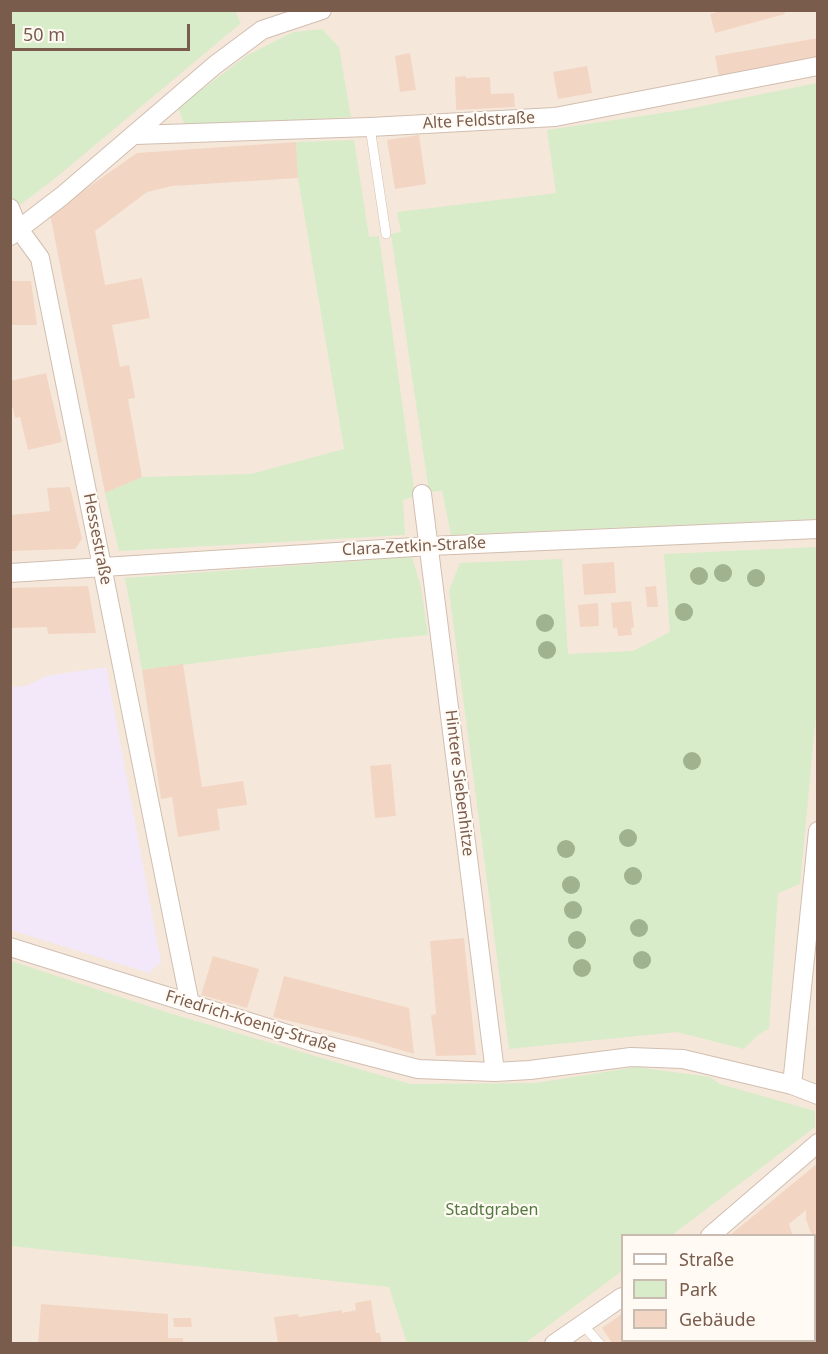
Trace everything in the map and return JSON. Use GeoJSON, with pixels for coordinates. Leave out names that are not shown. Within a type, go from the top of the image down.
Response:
{"type":"FeatureCollection","features":[{"type":"Feature","properties":{"kind":"street"},"geometry":{"type":"LineString","coordinates":[[14,232],[62,196],[215,65],[262,30],[322,10]]}},
{"type":"Feature","properties":{"kind":"street","name":"Alte Feldstraße"},"geometry":{"type":"LineString","coordinates":[[135,135],[370,127],[555,117],[818,66]]}},
{"type":"Feature","properties":{"kind":"street","name":"Hessestraße"},"geometry":{"type":"LineString","coordinates":[[10,208],[14,232],[40,258],[190,1004]]}},
{"type":"Feature","properties":{"kind":"street","name":"Hintere Siebenhitze"},"geometry":{"type":"LineString","coordinates":[[422,494],[495,1072]]}},
{"type":"Feature","properties":{"kind":"street","name":"Clara-Zetkin-Straße"},"geometry":{"type":"LineString","coordinates":[[10,573],[430,546],[818,529]]}},
{"type":"Feature","properties":{"kind":"street"},"geometry":{"type":"LineString","coordinates":[[792,1084],[818,831]]}},
{"type":"Feature","properties":{"kind":"street","name":"Friedrich-Koenig-Straße"},"geometry":{"type":"LineString","coordinates":[[10,947],[310,1041],[418,1069],[495,1072],[530,1070],[631,1057],[683,1059],[792,1084],[818,1095]]}},
{"type":"Feature","properties":{"kind":"street"},"geometry":{"type":"LineString","coordinates":[[712,1234],[818,1143]]}},
{"type":"Feature","properties":{"kind":"street"},"geometry":{"type":"LineString","coordinates":[[554,1344],[621,1298]]}},
{"type":"Feature","properties":{"kind":"lane"},"geometry":{"type":"LineString","coordinates":[[370,127],[386,234]]}},
{"type":"Feature","properties":{"kind":"lane"},"geometry":{"type":"LineString","coordinates":[[583,1324],[600,1344]]}},
{"type":"Feature","properties":{"kind":"shaded area"},"geometry":{"type":"Polygon","coordinates":[[[10,11],[817,11],[817,1343],[11,1343],[10,11]]]}},
{"type":"Feature","properties":{"kind":"shaded area"},"geometry":{"type":"Polygon","coordinates":[[[106,667],[161,962],[149,973],[11,930],[11,687],[27,686],[46,676],[106,667]]]}},
{"type":"Feature","properties":{"kind":"green space"},"geometry":{"type":"Polygon","coordinates":[[[10,11],[235,11],[241,23],[53,180],[12,211],[10,11]]]}},
{"type":"Feature","properties":{"kind":"green space"},"geometry":{"type":"Polygon","coordinates":[[[322,29],[339,47],[351,117],[185,126],[178,108],[246,56],[293,32],[322,29]]]}},
{"type":"Feature","properties":{"kind":"green space"},"geometry":{"type":"Polygon","coordinates":[[[817,83],[817,519],[451,535],[442,491],[429,492],[391,234],[401,232],[397,212],[556,193],[547,130],[682,110],[817,83]]]}},
{"type":"Feature","properties":{"kind":"green space"},"geometry":{"type":"Polygon","coordinates":[[[354,140],[369,237],[379,236],[415,496],[403,500],[405,535],[119,551],[105,493],[142,477],[251,474],[344,449],[298,178],[296,142],[354,140]]]}},
{"type":"Feature","properties":{"kind":"green space"},"geometry":{"type":"Polygon","coordinates":[[[817,547],[817,704],[800,884],[778,893],[769,1029],[759,1034],[744,1049],[677,1032],[509,1049],[449,591],[460,563],[562,559],[568,654],[633,651],[670,632],[664,554],[817,547]]]}},
{"type":"Feature","properties":{"kind":"green space"},"geometry":{"type":"Polygon","coordinates":[[[412,557],[421,587],[428,635],[142,670],[125,578],[412,557]]]}},
{"type":"Feature","properties":{"kind":"green space","name":"Stadtgraben"},"geometry":{"type":"Polygon","coordinates":[[[11,961],[169,1013],[410,1084],[536,1083],[636,1067],[710,1077],[720,1084],[815,1111],[815,1127],[673,1234],[621,1234],[621,1272],[525,1343],[407,1343],[389,1287],[11,1246],[11,961]]]}},
{"type":"Feature","properties":{"kind":"building"},"geometry":{"type":"Polygon","coordinates":[[[724,10],[784,10],[785,14],[715,33],[710,14],[724,10]]]}},
{"type":"Feature","properties":{"kind":"building"},"geometry":{"type":"Polygon","coordinates":[[[818,38],[818,58],[719,76],[715,56],[818,38]]]}},
{"type":"Feature","properties":{"kind":"building"},"geometry":{"type":"Polygon","coordinates":[[[410,53],[416,90],[400,92],[395,56],[410,53]]]}},
{"type":"Feature","properties":{"kind":"building"},"geometry":{"type":"Polygon","coordinates":[[[587,66],[592,93],[558,99],[553,72],[587,66]]]}},
{"type":"Feature","properties":{"kind":"building"},"geometry":{"type":"Polygon","coordinates":[[[466,76],[466,78],[490,77],[491,94],[514,93],[515,107],[456,110],[455,77],[466,76]]]}},
{"type":"Feature","properties":{"kind":"building"},"geometry":{"type":"Polygon","coordinates":[[[419,135],[426,184],[395,189],[387,140],[419,135]]]}},
{"type":"Feature","properties":{"kind":"building"},"geometry":{"type":"Polygon","coordinates":[[[296,142],[298,178],[172,186],[147,192],[95,231],[105,285],[142,278],[150,318],[112,325],[120,367],[129,365],[135,398],[128,399],[142,477],[105,493],[50,214],[137,153],[296,142]]]}},
{"type":"Feature","properties":{"kind":"building"},"geometry":{"type":"Polygon","coordinates":[[[10,281],[31,281],[37,325],[10,325],[10,281]]]}},
{"type":"Feature","properties":{"kind":"building"},"geometry":{"type":"Polygon","coordinates":[[[46,373],[62,442],[28,450],[20,417],[15,418],[13,408],[10,408],[10,381],[46,373]]]}},
{"type":"Feature","properties":{"kind":"building"},"geometry":{"type":"Polygon","coordinates":[[[70,487],[82,539],[75,549],[10,551],[10,515],[50,511],[47,488],[70,487]]]}},
{"type":"Feature","properties":{"kind":"building"},"geometry":{"type":"Polygon","coordinates":[[[614,562],[616,593],[584,595],[582,564],[614,562]]]}},
{"type":"Feature","properties":{"kind":"building"},"geometry":{"type":"Polygon","coordinates":[[[88,586],[96,633],[48,634],[47,627],[10,628],[10,588],[88,586]]]}},
{"type":"Feature","properties":{"kind":"building"},"geometry":{"type":"Polygon","coordinates":[[[656,586],[658,607],[647,607],[645,587],[656,586]]]}},
{"type":"Feature","properties":{"kind":"building"},"geometry":{"type":"Polygon","coordinates":[[[631,601],[634,627],[631,628],[632,635],[618,636],[617,628],[613,628],[611,603],[631,601]]]}},
{"type":"Feature","properties":{"kind":"building"},"geometry":{"type":"Polygon","coordinates":[[[598,603],[599,626],[580,627],[578,605],[598,603]]]}},
{"type":"Feature","properties":{"kind":"building"},"geometry":{"type":"Polygon","coordinates":[[[183,664],[202,787],[243,781],[247,805],[217,809],[220,830],[178,837],[172,797],[161,799],[142,670],[183,664]]]}},
{"type":"Feature","properties":{"kind":"building"},"geometry":{"type":"Polygon","coordinates":[[[391,764],[396,816],[375,818],[370,766],[391,764]]]}},
{"type":"Feature","properties":{"kind":"building"},"geometry":{"type":"Polygon","coordinates":[[[464,938],[476,1055],[436,1056],[431,1015],[436,1014],[430,941],[464,938]]]}},
{"type":"Feature","properties":{"kind":"building"},"geometry":{"type":"Polygon","coordinates":[[[213,956],[259,969],[247,1008],[201,995],[213,956]]]}},
{"type":"Feature","properties":{"kind":"building"},"geometry":{"type":"Polygon","coordinates":[[[284,976],[409,1008],[414,1054],[273,1017],[284,976]]]}},
{"type":"Feature","properties":{"kind":"building"},"geometry":{"type":"Polygon","coordinates":[[[818,1163],[818,1248],[816,1248],[816,1234],[811,1234],[806,1219],[806,1210],[789,1224],[792,1234],[731,1234],[818,1163]]]}},
{"type":"Feature","properties":{"kind":"building"},"geometry":{"type":"Polygon","coordinates":[[[371,1300],[376,1333],[380,1333],[382,1344],[278,1344],[274,1317],[298,1314],[299,1317],[342,1310],[342,1313],[356,1310],[355,1303],[371,1300]]]}},
{"type":"Feature","properties":{"kind":"building"},"geometry":{"type":"Polygon","coordinates":[[[41,1304],[168,1314],[168,1338],[183,1338],[183,1344],[38,1344],[41,1304]]]}},
{"type":"Feature","properties":{"kind":"building"},"geometry":{"type":"Polygon","coordinates":[[[816,1305],[818,1305],[818,1328],[816,1328],[816,1305]]]}},
{"type":"Feature","properties":{"kind":"building"},"geometry":{"type":"Polygon","coordinates":[[[621,1315],[621,1342],[638,1342],[636,1344],[613,1344],[602,1328],[621,1315]]]}},
{"type":"Feature","properties":{"kind":"building"},"geometry":{"type":"Polygon","coordinates":[[[173,1318],[191,1318],[192,1327],[174,1327],[173,1318]]]}}]}
